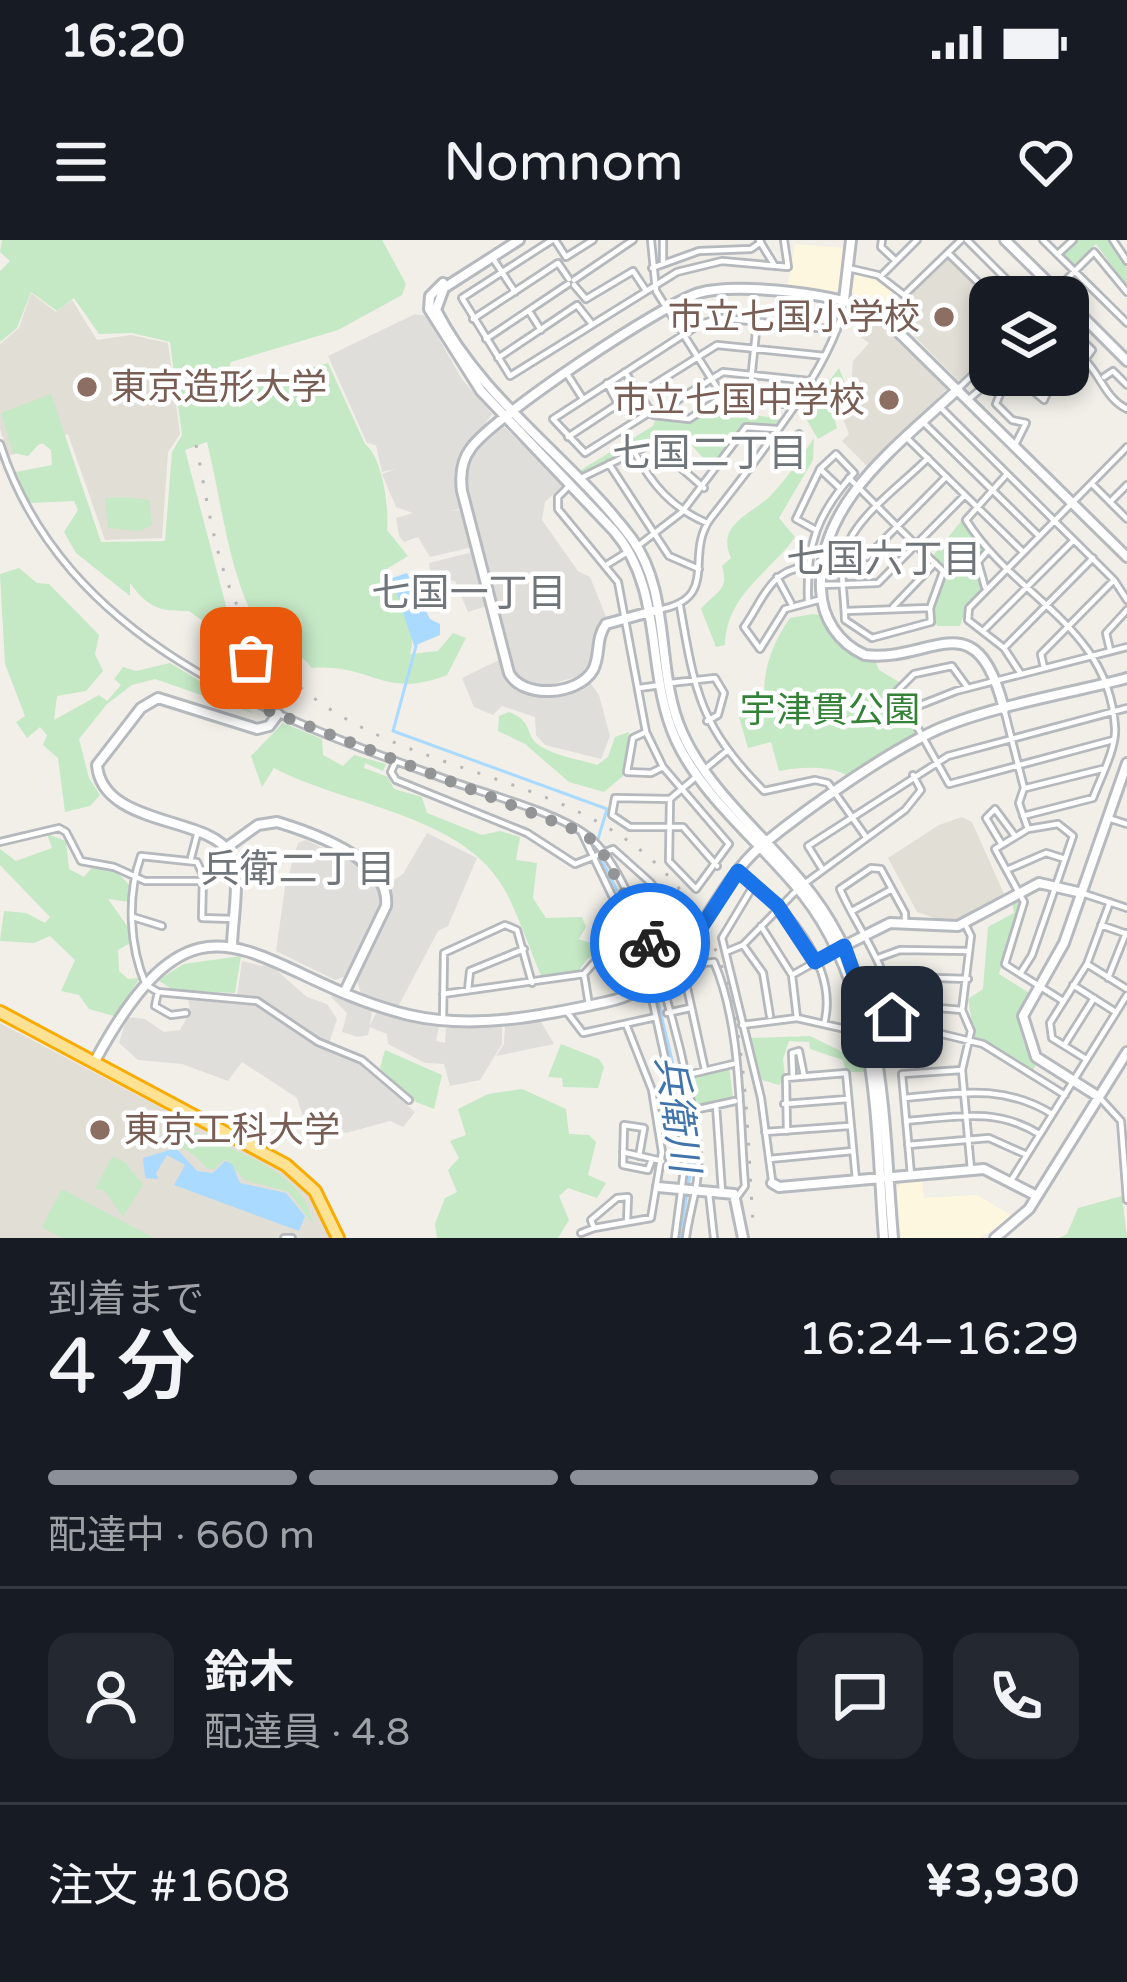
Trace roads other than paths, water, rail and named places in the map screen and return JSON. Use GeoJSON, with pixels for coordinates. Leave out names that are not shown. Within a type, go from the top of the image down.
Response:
{"type":"FeatureCollection","features":[{"type":"Feature","properties":{"kind":"highway"},"geometry":{"type":"LineString","coordinates":[[0,1012],[292,1169],[320,1199],[338,1238]]}},
{"type":"Feature","properties":{"kind":"street"},"geometry":{"type":"LineString","coordinates":[[507,413],[435,305],[444,288],[515,240]]}},
{"type":"Feature","properties":{"kind":"street"},"geometry":{"type":"LineString","coordinates":[[515,240],[436,288],[429,304],[456,357],[633,549],[653,611],[673,735],[801,886],[841,948],[868,1026],[893,1238]]}},
{"type":"Feature","properties":{"kind":"street"},"geometry":{"type":"LineString","coordinates":[[593,240],[567,256],[553,240],[462,298],[510,376],[645,289],[707,262],[788,267],[784,240]]}},
{"type":"Feature","properties":{"kind":"street"},"geometry":{"type":"LineString","coordinates":[[486,339],[633,240]]}},
{"type":"Feature","properties":{"kind":"street"},"geometry":{"type":"LineString","coordinates":[[651,240],[653,285],[724,397]]}},
{"type":"Feature","properties":{"kind":"street"},"geometry":{"type":"LineString","coordinates":[[663,240],[663,264]]}},
{"type":"Feature","properties":{"kind":"street"},"geometry":{"type":"LineString","coordinates":[[694,240],[699,250]]}},
{"type":"Feature","properties":{"kind":"street"},"geometry":{"type":"LineString","coordinates":[[717,240],[722,248]]}},
{"type":"Feature","properties":{"kind":"street"},"geometry":{"type":"LineString","coordinates":[[851,240],[844,300],[837,330],[776,429],[707,523],[692,595],[680,606],[628,616],[602,628],[595,666],[584,679],[530,692],[511,679],[460,482],[469,450],[507,413],[694,294],[721,289],[844,300],[887,320],[1127,557]]}},
{"type":"Feature","properties":{"kind":"street"},"geometry":{"type":"LineString","coordinates":[[882,240],[880,246],[896,261]]}},
{"type":"Feature","properties":{"kind":"street"},"geometry":{"type":"LineString","coordinates":[[881,276],[917,240]]}},
{"type":"Feature","properties":{"kind":"street"},"geometry":{"type":"LineString","coordinates":[[847,268],[881,276],[906,295],[964,240],[1002,276]]}},
{"type":"Feature","properties":{"kind":"street"},"geometry":{"type":"LineString","coordinates":[[1005,240],[1042,276]]}},
{"type":"Feature","properties":{"kind":"street"},"geometry":{"type":"LineString","coordinates":[[1043,240],[1127,323]]}},
{"type":"Feature","properties":{"kind":"street"},"geometry":{"type":"LineString","coordinates":[[1058,254],[1072,240]]}},
{"type":"Feature","properties":{"kind":"street"},"geometry":{"type":"LineString","coordinates":[[1113,240],[1126,257]]}},
{"type":"Feature","properties":{"kind":"street"},"geometry":{"type":"LineString","coordinates":[[651,268],[699,250],[751,249],[760,241],[775,266]]}},
{"type":"Feature","properties":{"kind":"street"},"geometry":{"type":"LineString","coordinates":[[948,253],[972,276]]}},
{"type":"Feature","properties":{"kind":"street"},"geometry":{"type":"LineString","coordinates":[[1072,276],[1096,253],[1127,292]]}},
{"type":"Feature","properties":{"kind":"street"},"geometry":{"type":"LineString","coordinates":[[492,257],[515,292]]}},
{"type":"Feature","properties":{"kind":"street"},"geometry":{"type":"LineString","coordinates":[[473,319],[558,262],[586,299],[632,271],[645,289]]}},
{"type":"Feature","properties":{"kind":"street"},"geometry":{"type":"LineString","coordinates":[[498,358],[577,305],[592,324]]}},
{"type":"Feature","properties":{"kind":"street"},"geometry":{"type":"LineString","coordinates":[[529,311],[541,330]]}},
{"type":"Feature","properties":{"kind":"street"},"geometry":{"type":"LineString","coordinates":[[650,412],[586,453],[554,418],[683,334],[719,319],[837,330]]}},
{"type":"Feature","properties":{"kind":"street"},"geometry":{"type":"LineString","coordinates":[[749,400],[757,322]]}},
{"type":"Feature","properties":{"kind":"street"},"geometry":{"type":"LineString","coordinates":[[1089,323],[1127,361]]}},
{"type":"Feature","properties":{"kind":"street"},"geometry":{"type":"LineString","coordinates":[[639,394],[717,345],[825,356]]}},
{"type":"Feature","properties":{"kind":"street"},"geometry":{"type":"LineString","coordinates":[[1089,364],[1110,398],[1127,409]]}},
{"type":"Feature","properties":{"kind":"street"},"geometry":{"type":"LineString","coordinates":[[670,417],[673,403],[722,371],[808,381]]}},
{"type":"Feature","properties":{"kind":"street"},"geometry":{"type":"LineString","coordinates":[[1102,379],[1113,371],[1127,385]]}},
{"type":"Feature","properties":{"kind":"street"},"geometry":{"type":"LineString","coordinates":[[625,372],[650,412],[670,417],[691,419],[724,397],[792,405]]}},
{"type":"Feature","properties":{"kind":"street"},"geometry":{"type":"LineString","coordinates":[[567,374],[583,399]]}},
{"type":"Feature","properties":{"kind":"street"},"geometry":{"type":"LineString","coordinates":[[969,378],[835,517],[821,552],[821,598],[830,625],[861,653],[876,656],[955,641],[996,681],[1024,788],[1023,816],[1028,829]]}},
{"type":"Feature","properties":{"kind":"street"},"geometry":{"type":"LineString","coordinates":[[969,399],[989,382],[1000,394],[996,404],[1012,420],[1026,423],[1015,445]]}},
{"type":"Feature","properties":{"kind":"street"},"geometry":{"type":"LineString","coordinates":[[568,436],[618,404],[607,383]]}},
{"type":"Feature","properties":{"kind":"street"},"geometry":{"type":"LineString","coordinates":[[940,407],[1093,558],[1127,600]]}},
{"type":"Feature","properties":{"kind":"street"},"geometry":{"type":"LineString","coordinates":[[924,423],[1039,536]]}},
{"type":"Feature","properties":{"kind":"street"},"geometry":{"type":"LineString","coordinates":[[608,564],[656,535],[682,512],[745,428],[776,429]]}},
{"type":"Feature","properties":{"kind":"street"},"geometry":{"type":"LineString","coordinates":[[770,437],[787,448],[799,434]]}},
{"type":"Feature","properties":{"kind":"street"},"geometry":{"type":"LineString","coordinates":[[670,799],[670,862],[693,888],[704,884],[730,844],[663,767],[646,732],[628,616],[608,564],[558,509],[558,496],[663,437],[680,467],[704,488]]}},
{"type":"Feature","properties":{"kind":"street"},"geometry":{"type":"LineString","coordinates":[[908,439],[1023,552]]}},
{"type":"Feature","properties":{"kind":"street"},"geometry":{"type":"LineString","coordinates":[[0,444],[40,534],[101,604],[148,642],[228,691],[278,714],[578,830],[593,840],[631,917],[652,947],[656,1017],[694,1110],[699,1166],[675,1238]]}},
{"type":"Feature","properties":{"kind":"street"},"geometry":{"type":"LineString","coordinates":[[1021,674],[1004,648],[967,616],[986,589],[1127,447]]}},
{"type":"Feature","properties":{"kind":"street"},"geometry":{"type":"LineString","coordinates":[[634,451],[649,480],[682,512],[707,523]]}},
{"type":"Feature","properties":{"kind":"street"},"geometry":{"type":"LineString","coordinates":[[808,600],[808,550],[814,529],[854,472],[836,454],[820,469],[796,519],[814,529]]}},
{"type":"Feature","properties":{"kind":"street"},"geometry":{"type":"LineString","coordinates":[[849,478],[879,508],[897,526],[916,544],[943,574],[929,623],[872,638],[846,624],[843,558],[851,536],[879,508],[928,458]]}},
{"type":"Feature","properties":{"kind":"street"},"geometry":{"type":"LineString","coordinates":[[609,464],[669,556],[699,568]]}},
{"type":"Feature","properties":{"kind":"street"},"geometry":{"type":"LineString","coordinates":[[820,469],[840,488]]}},
{"type":"Feature","properties":{"kind":"street"},"geometry":{"type":"LineString","coordinates":[[1007,474],[966,520],[988,550],[1096,655],[1112,712],[1113,740],[1091,799],[1023,816]]}},
{"type":"Feature","properties":{"kind":"street"},"geometry":{"type":"LineString","coordinates":[[843,558],[867,556],[946,477]]}},
{"type":"Feature","properties":{"kind":"street"},"geometry":{"type":"LineString","coordinates":[[1091,483],[1127,519]]}},
{"type":"Feature","properties":{"kind":"street"},"geometry":{"type":"LineString","coordinates":[[1110,502],[1127,485]]}},
{"type":"Feature","properties":{"kind":"street"},"geometry":{"type":"LineString","coordinates":[[821,586],[878,583],[965,495]]}},
{"type":"Feature","properties":{"kind":"street"},"geometry":{"type":"LineString","coordinates":[[985,629],[1074,540]]}},
{"type":"Feature","properties":{"kind":"street"},"geometry":{"type":"LineString","coordinates":[[808,550],[821,552]]}},
{"type":"Feature","properties":{"kind":"street"},"geometry":{"type":"LineString","coordinates":[[986,589],[978,562],[988,550]]}},
{"type":"Feature","properties":{"kind":"street"},"geometry":{"type":"LineString","coordinates":[[1004,648],[1093,558]]}},
{"type":"Feature","properties":{"kind":"street"},"geometry":{"type":"LineString","coordinates":[[891,609],[934,563]]}},
{"type":"Feature","properties":{"kind":"street"},"geometry":{"type":"LineString","coordinates":[[767,658],[744,625],[777,577],[807,567]]}},
{"type":"Feature","properties":{"kind":"street"},"geometry":{"type":"LineString","coordinates":[[777,577],[792,605]]}},
{"type":"Feature","properties":{"kind":"street"},"geometry":{"type":"LineString","coordinates":[[1044,668],[1041,653],[1114,580]]}},
{"type":"Feature","properties":{"kind":"street"},"geometry":{"type":"LineString","coordinates":[[760,649],[778,617],[792,605],[821,598]]}},
{"type":"Feature","properties":{"kind":"street"},"geometry":{"type":"LineString","coordinates":[[680,606],[693,680],[707,721],[728,749],[764,791],[820,780],[836,794],[866,837]]}},
{"type":"Feature","properties":{"kind":"street"},"geometry":{"type":"LineString","coordinates":[[845,611],[930,608]]}},
{"type":"Feature","properties":{"kind":"street"},"geometry":{"type":"LineString","coordinates":[[1110,651],[1106,633],[1127,610]]}},
{"type":"Feature","properties":{"kind":"street"},"geometry":{"type":"LineString","coordinates":[[228,691],[250,665],[247,643]]}},
{"type":"Feature","properties":{"kind":"street"},"geometry":{"type":"LineString","coordinates":[[907,711],[968,688],[1127,647]]}},
{"type":"Feature","properties":{"kind":"street"},"geometry":{"type":"LineString","coordinates":[[968,688],[952,665],[914,674],[897,691],[950,784],[1113,740]]}},
{"type":"Feature","properties":{"kind":"street"},"geometry":{"type":"LineString","coordinates":[[639,688],[714,677],[724,689],[718,715],[707,721]]}},
{"type":"Feature","properties":{"kind":"street"},"geometry":{"type":"LineString","coordinates":[[93,1066],[144,982],[181,957],[232,947],[266,953],[386,1008],[443,1021],[486,1022],[589,1005],[654,982],[684,954],[738,871],[764,844],[922,738],[1004,709],[1127,678]]}},
{"type":"Feature","properties":{"kind":"street"},"geometry":{"type":"LineString","coordinates":[[232,947],[233,865],[226,848],[198,831],[133,809],[101,780],[99,759],[141,708],[158,698],[257,729],[269,726],[278,714]]}},
{"type":"Feature","properties":{"kind":"street"},"geometry":{"type":"LineString","coordinates":[[821,867],[807,847],[936,761],[1127,708]]}},
{"type":"Feature","properties":{"kind":"street"},"geometry":{"type":"LineString","coordinates":[[646,732],[633,738],[627,772],[651,773],[663,767]]}},
{"type":"Feature","properties":{"kind":"street"},"geometry":{"type":"LineString","coordinates":[[717,866],[685,828],[628,826],[613,816],[612,802],[670,799],[728,749]]}},
{"type":"Feature","properties":{"kind":"street"},"geometry":{"type":"LineString","coordinates":[[395,761],[396,781],[527,832],[575,865],[613,848],[676,922],[665,943],[652,947]]}},
{"type":"Feature","properties":{"kind":"street"},"geometry":{"type":"LineString","coordinates":[[1126,1196],[1125,1134],[1119,1115],[1099,1096],[1038,1059],[1027,1041],[1024,1013],[1064,943],[1127,763]]}},
{"type":"Feature","properties":{"kind":"street"},"geometry":{"type":"LineString","coordinates":[[1024,788],[1102,769]]}},
{"type":"Feature","properties":{"kind":"street"},"geometry":{"type":"LineString","coordinates":[[726,952],[743,945],[821,867],[905,810],[920,791],[913,775]]}},
{"type":"Feature","properties":{"kind":"street"},"geometry":{"type":"LineString","coordinates":[[1001,843],[986,816],[995,808],[1015,836]]}},
{"type":"Feature","properties":{"kind":"street"},"geometry":{"type":"LineString","coordinates":[[1108,818],[1127,824]]}},
{"type":"Feature","properties":{"kind":"street"},"geometry":{"type":"LineString","coordinates":[[226,848],[258,825],[277,822],[377,873],[386,891],[386,906],[345,991]]}},
{"type":"Feature","properties":{"kind":"street"},"geometry":{"type":"LineString","coordinates":[[1020,974],[1073,836],[1070,829],[1046,824],[995,849],[1024,903],[1004,963],[1020,974],[1063,1001]]}},
{"type":"Feature","properties":{"kind":"street"},"geometry":{"type":"LineString","coordinates":[[0,842],[58,828],[68,835],[76,860],[160,883],[203,880]]}},
{"type":"Feature","properties":{"kind":"street"},"geometry":{"type":"LineString","coordinates":[[578,830],[599,854]]}},
{"type":"Feature","properties":{"kind":"street"},"geometry":{"type":"LineString","coordinates":[[190,858],[198,831]]}},
{"type":"Feature","properties":{"kind":"street"},"geometry":{"type":"LineString","coordinates":[[1007,870],[1044,854],[1065,859]]}},
{"type":"Feature","properties":{"kind":"street"},"geometry":{"type":"LineString","coordinates":[[232,919],[202,918],[201,866],[190,858],[141,856],[133,877],[135,952],[144,982],[158,992],[257,1001],[318,1042],[362,1060],[409,1100]]}},
{"type":"Feature","properties":{"kind":"street"},"geometry":{"type":"LineString","coordinates":[[892,1022],[892,1004],[878,958],[840,889],[869,868],[881,869],[905,913],[904,924]]}},
{"type":"Feature","properties":{"kind":"street"},"geometry":{"type":"LineString","coordinates":[[738,871],[778,906],[815,962],[829,1006],[824,1024]]}},
{"type":"Feature","properties":{"kind":"street"},"geometry":{"type":"LineString","coordinates":[[755,883],[723,933],[772,1183],[779,1187],[992,1170],[1037,1196]]}},
{"type":"Feature","properties":{"kind":"street"},"geometry":{"type":"LineString","coordinates":[[792,974],[887,923],[949,928],[1039,883],[1056,884],[1127,908]]}},
{"type":"Feature","properties":{"kind":"street"},"geometry":{"type":"LineString","coordinates":[[852,911],[892,889]]}},
{"type":"Feature","properties":{"kind":"street"},"geometry":{"type":"LineString","coordinates":[[1086,1059],[1052,1038],[1049,1023],[1087,964],[1110,902]]}},
{"type":"Feature","properties":{"kind":"street"},"geometry":{"type":"LineString","coordinates":[[134,917],[161,926]]}},
{"type":"Feature","properties":{"kind":"street"},"geometry":{"type":"LineString","coordinates":[[631,917],[668,1013],[686,1154],[686,1238]]}},
{"type":"Feature","properties":{"kind":"street"},"geometry":{"type":"LineString","coordinates":[[964,923],[971,935],[962,1010],[971,1029],[962,1070],[971,1170]]}},
{"type":"Feature","properties":{"kind":"street"},"geometry":{"type":"LineString","coordinates":[[443,1021],[445,952],[505,925],[516,929],[532,982]]}},
{"type":"Feature","properties":{"kind":"street"},"geometry":{"type":"LineString","coordinates":[[1101,925],[1127,934],[1108,978]]}},
{"type":"Feature","properties":{"kind":"street"},"geometry":{"type":"LineString","coordinates":[[760,926],[792,974],[797,1018]]}},
{"type":"Feature","properties":{"kind":"street"},"geometry":{"type":"LineString","coordinates":[[614,933],[615,956]]}},
{"type":"Feature","properties":{"kind":"street"},"geometry":{"type":"LineString","coordinates":[[743,945],[763,973],[770,1019]]}},
{"type":"Feature","properties":{"kind":"street"},"geometry":{"type":"LineString","coordinates":[[468,991],[470,970],[524,950]]}},
{"type":"Feature","properties":{"kind":"street"},"geometry":{"type":"LineString","coordinates":[[878,958],[897,950],[969,951]]}},
{"type":"Feature","properties":{"kind":"street"},"geometry":{"type":"LineString","coordinates":[[443,994],[584,974],[600,956],[642,954]]}},
{"type":"Feature","properties":{"kind":"street"},"geometry":{"type":"LineString","coordinates":[[705,1070],[686,982],[704,962],[714,962],[737,1100],[745,1186],[737,1197],[743,1238]]}},
{"type":"Feature","properties":{"kind":"street"},"geometry":{"type":"LineString","coordinates":[[1012,1179],[1127,992],[1087,964]]}},
{"type":"Feature","properties":{"kind":"street"},"geometry":{"type":"LineString","coordinates":[[584,974],[589,1005]]}},
{"type":"Feature","properties":{"kind":"street"},"geometry":{"type":"LineString","coordinates":[[887,983],[902,977],[968,979]]}},
{"type":"Feature","properties":{"kind":"street"},"geometry":{"type":"LineString","coordinates":[[1073,985],[1116,1012]]}},
{"type":"Feature","properties":{"kind":"street"},"geometry":{"type":"LineString","coordinates":[[158,992],[155,1006],[171,1015],[186,1013]]}},
{"type":"Feature","properties":{"kind":"street"},"geometry":{"type":"LineString","coordinates":[[1065,1046],[1094,998]]}},
{"type":"Feature","properties":{"kind":"street"},"geometry":{"type":"LineString","coordinates":[[892,1004],[908,1001],[962,1010]]}},
{"type":"Feature","properties":{"kind":"street"},"geometry":{"type":"LineString","coordinates":[[668,1013],[690,1008]]}},
{"type":"Feature","properties":{"kind":"street"},"geometry":{"type":"LineString","coordinates":[[566,1009],[583,1033],[656,1017]]}},
{"type":"Feature","properties":{"kind":"street"},"geometry":{"type":"LineString","coordinates":[[742,1025],[797,1018],[868,1026],[892,1022],[969,1040],[1065,1095]]}},
{"type":"Feature","properties":{"kind":"street"},"geometry":{"type":"LineString","coordinates":[[580,1232],[652,1218],[662,1161],[652,1090],[626,1024]]}},
{"type":"Feature","properties":{"kind":"street"},"geometry":{"type":"LineString","coordinates":[[793,1077],[791,1054],[800,1051],[804,1076]]}},
{"type":"Feature","properties":{"kind":"street"},"geometry":{"type":"LineString","coordinates":[[995,1238],[1021,1218],[1037,1196],[1127,1052]]}},
{"type":"Feature","properties":{"kind":"street"},"geometry":{"type":"LineString","coordinates":[[677,1077],[733,1064]]}},
{"type":"Feature","properties":{"kind":"street"},"geometry":{"type":"LineString","coordinates":[[911,1175],[902,1074],[962,1070]]}},
{"type":"Feature","properties":{"kind":"street"},"geometry":{"type":"LineString","coordinates":[[787,1131],[783,1083],[793,1077],[846,1073],[856,1180]]}},
{"type":"Feature","properties":{"kind":"street"},"geometry":{"type":"LineString","coordinates":[[904,1098],[964,1092],[1023,1096],[1052,1114]]}},
{"type":"Feature","properties":{"kind":"street"},"geometry":{"type":"LineString","coordinates":[[784,1104],[848,1099]]}},
{"type":"Feature","properties":{"kind":"street"},"geometry":{"type":"LineString","coordinates":[[694,1110],[737,1100]]}},
{"type":"Feature","properties":{"kind":"street"},"geometry":{"type":"LineString","coordinates":[[716,1105],[722,1192]]}},
{"type":"Feature","properties":{"kind":"street"},"geometry":{"type":"LineString","coordinates":[[906,1121],[966,1116],[1015,1119],[1040,1135]]}},
{"type":"Feature","properties":{"kind":"street"},"geometry":{"type":"LineString","coordinates":[[639,1156],[642,1126],[623,1126],[625,1166],[648,1170],[652,1159]]}},
{"type":"Feature","properties":{"kind":"street"},"geometry":{"type":"LineString","coordinates":[[765,1132],[851,1126]]}},
{"type":"Feature","properties":{"kind":"street"},"geometry":{"type":"LineString","coordinates":[[908,1145],[968,1139],[1006,1142],[1027,1155]]}},
{"type":"Feature","properties":{"kind":"street"},"geometry":{"type":"LineString","coordinates":[[769,1159],[853,1151]]}},
{"type":"Feature","properties":{"kind":"street"},"geometry":{"type":"LineString","coordinates":[[623,1152],[662,1161]]}},
{"type":"Feature","properties":{"kind":"street"},"geometry":{"type":"LineString","coordinates":[[883,1178],[884,1238]]}},
{"type":"Feature","properties":{"kind":"street"},"geometry":{"type":"LineString","coordinates":[[658,1187],[737,1197]]}},
{"type":"Feature","properties":{"kind":"street"},"geometry":{"type":"LineString","coordinates":[[709,1193],[714,1238]]}},
{"type":"Feature","properties":{"kind":"street"},"geometry":{"type":"LineString","coordinates":[[594,1228],[592,1217],[619,1197],[631,1201],[627,1222]]}},
{"type":"Feature","properties":{"kind":"water"},"geometry":{"type":"Polygon","coordinates":[[[407,573],[430,619],[440,624],[440,635],[414,646],[392,578],[407,573]]]}},
{"type":"Feature","properties":{"kind":"water"},"geometry":{"type":"Polygon","coordinates":[[[176,1148],[197,1171],[213,1173],[225,1161],[232,1164],[240,1183],[286,1193],[305,1216],[299,1231],[174,1185],[185,1165],[167,1155],[156,1173],[158,1179],[145,1178],[143,1158],[176,1148]]]}},
{"type":"Feature","properties":{"kind":"waterway","name":"兵衛川"},"geometry":{"type":"LineString","coordinates":[[416,646],[393,731],[607,809],[598,839]]}},
{"type":"Feature","properties":{"kind":"waterway","name":"兵衛川"},"geometry":{"type":"LineString","coordinates":[[601,859],[644,943],[681,1098],[692,1162],[680,1238]]}},
{"type":"Feature","properties":{"kind":"railway"},"geometry":{"type":"LineString","coordinates":[[196,445],[215,540],[238,608],[298,685],[356,724],[420,753],[554,801],[616,833],[670,878],[712,942],[733,1007],[744,1079],[753,1222]]}},
{"type":"Feature","properties":{"kind":"place","name":"市立七国小学校"},"geometry":{"type":"Point","coordinates":[944,317]}},
{"type":"Feature","properties":{"kind":"place","name":"東京造形大学"},"geometry":{"type":"Point","coordinates":[87,387]}},
{"type":"Feature","properties":{"kind":"place","name":"市立七国中学校"},"geometry":{"type":"Point","coordinates":[889,400]}},
{"type":"Feature","properties":{"kind":"place","name":"東京工科大学"},"geometry":{"type":"Point","coordinates":[100,1130]}},
{"type":"Feature","properties":{"kind":"district","name":"七国二丁目"},"geometry":{"type":"Point","coordinates":[710,453]}},
{"type":"Feature","properties":{"kind":"district","name":"七国六丁目"},"geometry":{"type":"Point","coordinates":[884,559]}},
{"type":"Feature","properties":{"kind":"district","name":"七国一丁目"},"geometry":{"type":"Point","coordinates":[469,593]}},
{"type":"Feature","properties":{"kind":"district","name":"兵衛二丁目"},"geometry":{"type":"Point","coordinates":[298,869]}},
{"type":"Feature","properties":{"kind":"park label","name":"宇津貫公園"},"geometry":{"type":"Point","coordinates":[830,710]}}]}
